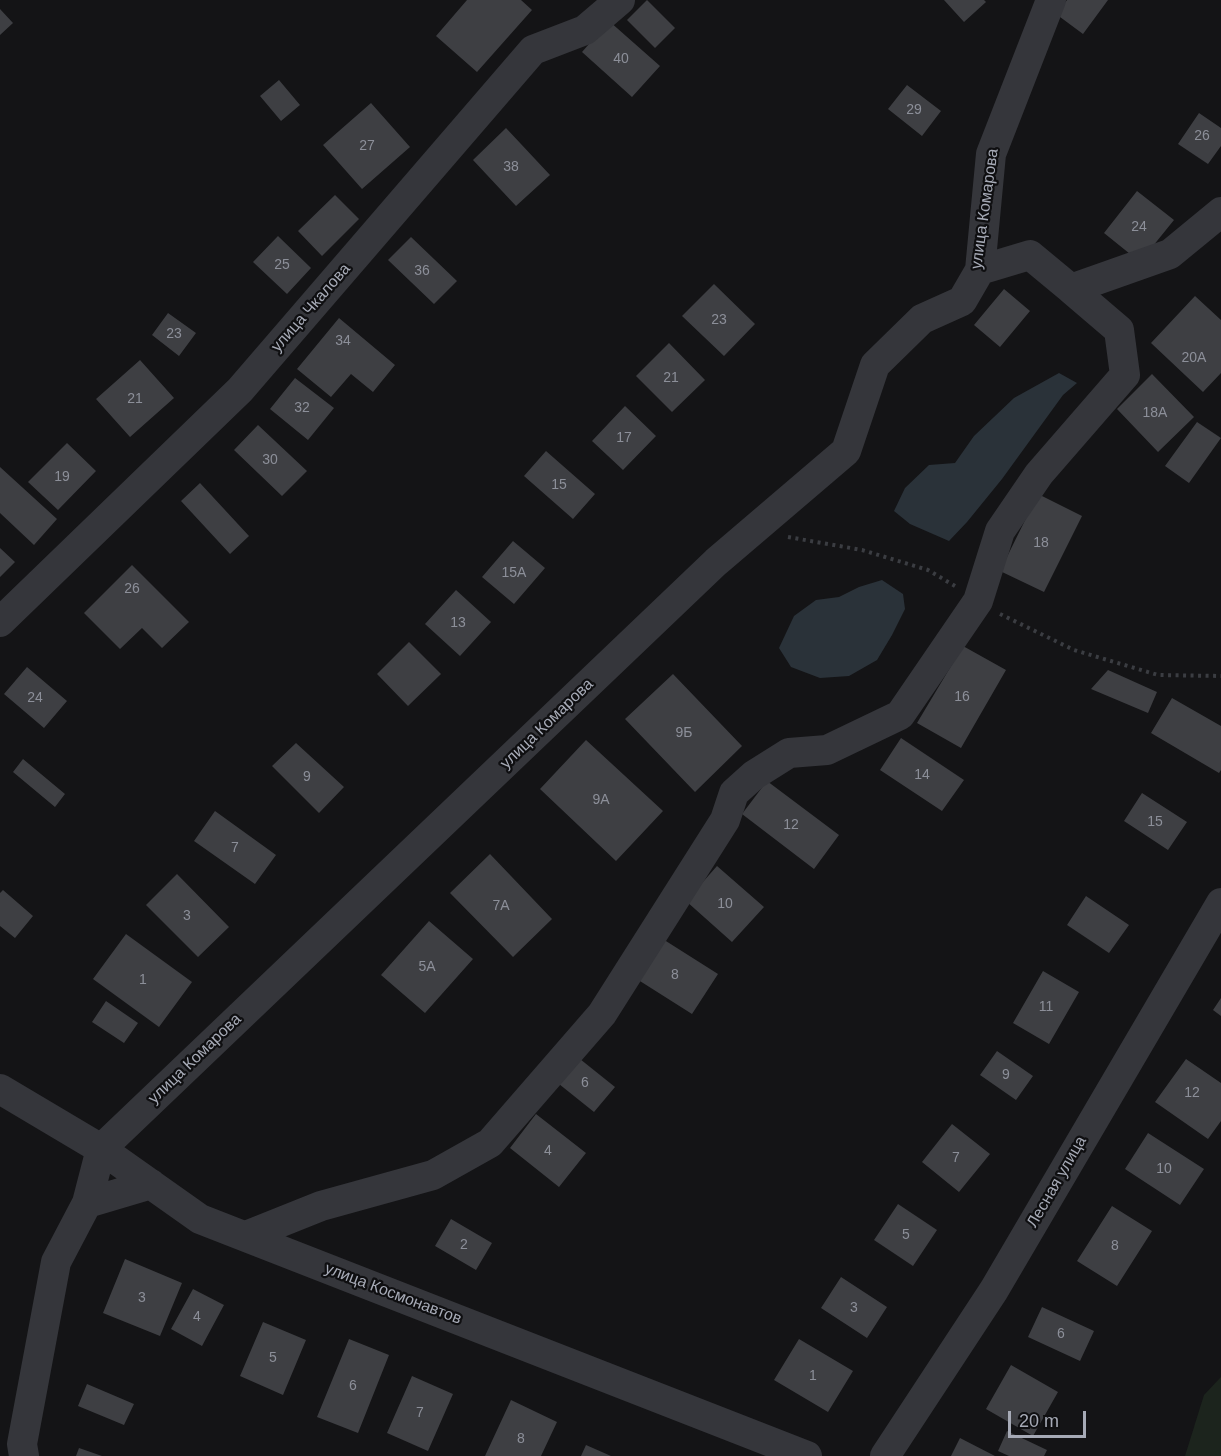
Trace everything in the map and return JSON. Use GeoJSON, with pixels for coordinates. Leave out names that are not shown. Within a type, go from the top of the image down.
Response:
{"type":"FeatureCollection","features":[{"type":"Feature","properties":{"kind":"street","name":"улица Чкалова"},"geometry":{"type":"LineString","coordinates":[[0,621],[240,390],[533,51],[585,30],[620,0]]}},
{"type":"Feature","properties":{"kind":"street","name":"улица Комарова"},"geometry":{"type":"LineString","coordinates":[[101,1149],[716,562],[846,451],[875,365],[922,319],[962,301],[980,270],[990,154],[1052,0]]}},
{"type":"Feature","properties":{"kind":"street"},"geometry":{"type":"LineString","coordinates":[[1071,289],[1170,254],[1221,212]]}},
{"type":"Feature","properties":{"kind":"street"},"geometry":{"type":"LineString","coordinates":[[246,1236],[321,1206],[433,1175],[490,1143],[602,1014],[725,820],[734,793],[754,775],[789,753],[827,750],[900,715],[978,601],[1000,531],[1039,474],[1125,375],[1119,330],[1030,255],[980,270]]}},
{"type":"Feature","properties":{"kind":"street","name":"Лесная улица"},"geometry":{"type":"LineString","coordinates":[[885,1456],[994,1290],[1221,903]]}},
{"type":"Feature","properties":{"kind":"street","name":"улица Космонавтов"},"geometry":{"type":"LineString","coordinates":[[0,1089],[101,1149],[200,1219],[807,1456]]}},
{"type":"Feature","properties":{"kind":"street"},"geometry":{"type":"LineString","coordinates":[[15,1450],[56,1262],[87,1203],[101,1149]]}},
{"type":"Feature","properties":{"kind":"street"},"geometry":{"type":"LineString","coordinates":[[87,1203],[151,1184]]}},
{"type":"Feature","properties":{"kind":"shaded area"},"geometry":{"type":"Polygon","coordinates":[[[1059,373],[1077,383],[1063,395],[1002,479],[949,541],[910,524],[894,511],[905,488],[929,465],[955,463],[974,436],[1014,398],[1059,373]]]}},
{"type":"Feature","properties":{"kind":"shaded area"},"geometry":{"type":"Polygon","coordinates":[[[882,580],[903,594],[905,609],[877,660],[849,676],[820,678],[791,667],[779,648],[794,616],[816,600],[839,597],[859,587],[882,580]]]}},
{"type":"Feature","properties":{"kind":"shaded area"},"geometry":{"type":"Polygon","coordinates":[[[1221,1377],[1221,1456],[1185,1456],[1204,1395],[1221,1377]]]}},
{"type":"Feature","properties":{"kind":"building"},"geometry":{"type":"Polygon","coordinates":[[[467,0],[521,0],[532,10],[477,72],[436,36],[467,0]]]}},
{"type":"Feature","properties":{"kind":"building"},"geometry":{"type":"Polygon","coordinates":[[[647,0],[675,28],[655,48],[627,20],[647,0]]]}},
{"type":"Feature","properties":{"kind":"building"},"geometry":{"type":"Polygon","coordinates":[[[944,0],[984,0],[986,2],[964,22],[944,0]]]}},
{"type":"Feature","properties":{"kind":"building"},"geometry":{"type":"Polygon","coordinates":[[[1067,0],[1108,0],[1083,34],[1056,14],[1067,0]]]}},
{"type":"Feature","properties":{"kind":"building"},"geometry":{"type":"Polygon","coordinates":[[[0,9],[13,23],[0,35],[0,9]]]}},
{"type":"Feature","properties":{"kind":"building"},"geometry":{"type":"Polygon","coordinates":[[[609,21],[660,66],[632,97],[582,52],[609,21]]]}},
{"type":"Feature","properties":{"kind":"building"},"geometry":{"type":"Polygon","coordinates":[[[279,80],[300,105],[281,121],[260,96],[279,80]]]}},
{"type":"Feature","properties":{"kind":"building"},"geometry":{"type":"Polygon","coordinates":[[[907,85],[941,111],[922,136],[888,109],[907,85]]]}},
{"type":"Feature","properties":{"kind":"building"},"geometry":{"type":"Polygon","coordinates":[[[371,103],[410,147],[362,189],[323,145],[371,103]]]}},
{"type":"Feature","properties":{"kind":"building"},"geometry":{"type":"Polygon","coordinates":[[[1199,113],[1221,128],[1221,146],[1208,164],[1178,144],[1199,113]]]}},
{"type":"Feature","properties":{"kind":"building"},"geometry":{"type":"Polygon","coordinates":[[[506,128],[550,175],[516,206],[473,160],[506,128]]]}},
{"type":"Feature","properties":{"kind":"building"},"geometry":{"type":"Polygon","coordinates":[[[1137,191],[1174,220],[1140,262],[1104,233],[1137,191]]]}},
{"type":"Feature","properties":{"kind":"building"},"geometry":{"type":"Polygon","coordinates":[[[335,195],[359,219],[322,256],[298,231],[335,195]]]}},
{"type":"Feature","properties":{"kind":"building"},"geometry":{"type":"Polygon","coordinates":[[[278,236],[311,268],[287,294],[253,262],[278,236]]]}},
{"type":"Feature","properties":{"kind":"building"},"geometry":{"type":"Polygon","coordinates":[[[411,237],[457,281],[434,304],[388,260],[411,237]]]}},
{"type":"Feature","properties":{"kind":"building"},"geometry":{"type":"Polygon","coordinates":[[[714,284],[755,324],[724,356],[682,316],[714,284]]]}},
{"type":"Feature","properties":{"kind":"building"},"geometry":{"type":"Polygon","coordinates":[[[1004,289],[1030,311],[1000,347],[974,325],[1004,289]]]}},
{"type":"Feature","properties":{"kind":"building"},"geometry":{"type":"Polygon","coordinates":[[[1195,296],[1221,320],[1221,373],[1203,392],[1151,343],[1195,296]]]}},
{"type":"Feature","properties":{"kind":"building"},"geometry":{"type":"Polygon","coordinates":[[[168,313],[196,333],[179,356],[152,335],[168,313]]]}},
{"type":"Feature","properties":{"kind":"building"},"geometry":{"type":"Polygon","coordinates":[[[339,318],[395,365],[373,392],[351,374],[331,397],[297,369],[339,318]]]}},
{"type":"Feature","properties":{"kind":"building"},"geometry":{"type":"Polygon","coordinates":[[[669,343],[705,380],[672,412],[636,376],[669,343]]]}},
{"type":"Feature","properties":{"kind":"building"},"geometry":{"type":"Polygon","coordinates":[[[140,360],[174,398],[130,437],[96,399],[140,360]]]}},
{"type":"Feature","properties":{"kind":"building"},"geometry":{"type":"Polygon","coordinates":[[[1152,374],[1194,417],[1158,452],[1117,409],[1152,374]]]}},
{"type":"Feature","properties":{"kind":"building"},"geometry":{"type":"Polygon","coordinates":[[[295,378],[334,408],[308,440],[270,409],[295,378]]]}},
{"type":"Feature","properties":{"kind":"building"},"geometry":{"type":"Polygon","coordinates":[[[625,406],[656,436],[623,470],[592,441],[625,406]]]}},
{"type":"Feature","properties":{"kind":"building"},"geometry":{"type":"Polygon","coordinates":[[[1197,422],[1221,438],[1189,483],[1165,466],[1197,422]]]}},
{"type":"Feature","properties":{"kind":"building"},"geometry":{"type":"Polygon","coordinates":[[[258,425],[307,471],[282,496],[234,450],[258,425]]]}},
{"type":"Feature","properties":{"kind":"building"},"geometry":{"type":"Polygon","coordinates":[[[67,443],[96,471],[58,510],[28,482],[67,443]]]}},
{"type":"Feature","properties":{"kind":"building"},"geometry":{"type":"Polygon","coordinates":[[[546,451],[595,494],[573,519],[524,476],[546,451]]]}},
{"type":"Feature","properties":{"kind":"building"},"geometry":{"type":"Polygon","coordinates":[[[0,467],[57,519],[34,545],[0,513],[0,467]]]}},
{"type":"Feature","properties":{"kind":"building"},"geometry":{"type":"Polygon","coordinates":[[[200,483],[249,536],[230,554],[181,501],[200,483]]]}},
{"type":"Feature","properties":{"kind":"building"},"geometry":{"type":"Polygon","coordinates":[[[1038,494],[1082,516],[1044,592],[1000,571],[1038,494]]]}},
{"type":"Feature","properties":{"kind":"building"},"geometry":{"type":"Polygon","coordinates":[[[513,541],[545,568],[514,604],[482,577],[513,541]]]}},
{"type":"Feature","properties":{"kind":"building"},"geometry":{"type":"Polygon","coordinates":[[[0,548],[15,562],[0,577],[0,548]]]}},
{"type":"Feature","properties":{"kind":"building"},"geometry":{"type":"Polygon","coordinates":[[[132,565],[189,622],[162,648],[142,628],[120,649],[84,613],[132,565]]]}},
{"type":"Feature","properties":{"kind":"building"},"geometry":{"type":"Polygon","coordinates":[[[456,590],[491,622],[460,656],[425,624],[456,590]]]}},
{"type":"Feature","properties":{"kind":"building"},"geometry":{"type":"Polygon","coordinates":[[[409,642],[441,674],[408,706],[377,674],[409,642]]]}},
{"type":"Feature","properties":{"kind":"building"},"geometry":{"type":"Polygon","coordinates":[[[963,646],[1006,670],[961,748],[917,723],[963,646]]]}},
{"type":"Feature","properties":{"kind":"building"},"geometry":{"type":"Polygon","coordinates":[[[27,667],[67,701],[44,728],[4,694],[27,667]]]}},
{"type":"Feature","properties":{"kind":"building"},"geometry":{"type":"Polygon","coordinates":[[[1108,670],[1157,692],[1148,713],[1091,689],[1108,670]]]}},
{"type":"Feature","properties":{"kind":"building"},"geometry":{"type":"Polygon","coordinates":[[[673,674],[742,746],[695,792],[625,719],[673,674]]]}},
{"type":"Feature","properties":{"kind":"building"},"geometry":{"type":"Polygon","coordinates":[[[1172,698],[1221,726],[1221,770],[1219,773],[1151,733],[1172,698]]]}},
{"type":"Feature","properties":{"kind":"building"},"geometry":{"type":"Polygon","coordinates":[[[901,738],[964,780],[942,811],[880,770],[901,738]]]}},
{"type":"Feature","properties":{"kind":"building"},"geometry":{"type":"Polygon","coordinates":[[[586,740],[663,811],[616,861],[540,789],[586,740]]]}},
{"type":"Feature","properties":{"kind":"building"},"geometry":{"type":"Polygon","coordinates":[[[296,743],[344,787],[319,813],[272,766],[296,743]]]}},
{"type":"Feature","properties":{"kind":"building"},"geometry":{"type":"Polygon","coordinates":[[[23,759],[65,794],[55,807],[13,772],[23,759]]]}},
{"type":"Feature","properties":{"kind":"building"},"geometry":{"type":"Polygon","coordinates":[[[767,781],[839,835],[814,869],[742,814],[767,781]]]}},
{"type":"Feature","properties":{"kind":"building"},"geometry":{"type":"Polygon","coordinates":[[[1142,793],[1187,822],[1168,850],[1124,821],[1142,793]]]}},
{"type":"Feature","properties":{"kind":"building"},"geometry":{"type":"Polygon","coordinates":[[[215,811],[276,855],[255,884],[194,841],[215,811]]]}},
{"type":"Feature","properties":{"kind":"building"},"geometry":{"type":"Polygon","coordinates":[[[490,854],[552,919],[513,957],[450,893],[490,854]]]}},
{"type":"Feature","properties":{"kind":"building"},"geometry":{"type":"Polygon","coordinates":[[[717,866],[764,907],[732,942],[686,901],[717,866]]]}},
{"type":"Feature","properties":{"kind":"building"},"geometry":{"type":"Polygon","coordinates":[[[177,874],[229,927],[198,957],[146,905],[177,874]]]}},
{"type":"Feature","properties":{"kind":"building"},"geometry":{"type":"Polygon","coordinates":[[[3,890],[33,916],[15,938],[0,926],[0,893],[3,890]]]}},
{"type":"Feature","properties":{"kind":"building"},"geometry":{"type":"Polygon","coordinates":[[[1086,896],[1129,925],[1109,953],[1067,925],[1086,896]]]}},
{"type":"Feature","properties":{"kind":"building"},"geometry":{"type":"Polygon","coordinates":[[[429,921],[473,959],[425,1013],[381,975],[429,921]]]}},
{"type":"Feature","properties":{"kind":"building"},"geometry":{"type":"Polygon","coordinates":[[[126,934],[192,982],[159,1027],[93,979],[126,934]]]}},
{"type":"Feature","properties":{"kind":"building"},"geometry":{"type":"Polygon","coordinates":[[[658,936],[718,974],[692,1014],[632,976],[658,936]]]}},
{"type":"Feature","properties":{"kind":"building"},"geometry":{"type":"Polygon","coordinates":[[[1043,971],[1079,992],[1049,1044],[1013,1023],[1043,971]]]}},
{"type":"Feature","properties":{"kind":"building"},"geometry":{"type":"Polygon","coordinates":[[[1221,998],[1221,1016],[1213,1010],[1221,998]]]}},
{"type":"Feature","properties":{"kind":"building"},"geometry":{"type":"Polygon","coordinates":[[[106,1001],[138,1023],[124,1043],[92,1022],[106,1001]]]}},
{"type":"Feature","properties":{"kind":"building"},"geometry":{"type":"Polygon","coordinates":[[[997,1051],[1033,1076],[1016,1100],[980,1075],[997,1051]]]}},
{"type":"Feature","properties":{"kind":"building"},"geometry":{"type":"Polygon","coordinates":[[[575,1055],[615,1087],[594,1112],[554,1080],[575,1055]]]}},
{"type":"Feature","properties":{"kind":"building"},"geometry":{"type":"Polygon","coordinates":[[[1186,1059],[1221,1083],[1221,1121],[1208,1139],[1155,1102],[1186,1059]]]}},
{"type":"Feature","properties":{"kind":"building"},"geometry":{"type":"Polygon","coordinates":[[[536,1114],[586,1153],[559,1187],[510,1148],[536,1114]]]}},
{"type":"Feature","properties":{"kind":"building"},"geometry":{"type":"Polygon","coordinates":[[[952,1124],[990,1154],[959,1192],[922,1162],[952,1124]]]}},
{"type":"Feature","properties":{"kind":"building"},"geometry":{"type":"Polygon","coordinates":[[[1148,1133],[1204,1169],[1180,1205],[1125,1169],[1148,1133]]]}},
{"type":"Feature","properties":{"kind":"building"},"geometry":{"type":"Polygon","coordinates":[[[898,1204],[937,1230],[913,1266],[874,1240],[898,1204]]]}},
{"type":"Feature","properties":{"kind":"building"},"geometry":{"type":"Polygon","coordinates":[[[1112,1206],[1152,1231],[1117,1286],[1077,1261],[1112,1206]]]}},
{"type":"Feature","properties":{"kind":"building"},"geometry":{"type":"Polygon","coordinates":[[[451,1219],[492,1243],[476,1270],[435,1246],[451,1219]]]}},
{"type":"Feature","properties":{"kind":"building"},"geometry":{"type":"Polygon","coordinates":[[[125,1259],[182,1283],[160,1336],[103,1313],[125,1259]]]}},
{"type":"Feature","properties":{"kind":"building"},"geometry":{"type":"Polygon","coordinates":[[[841,1277],[887,1307],[867,1338],[821,1308],[841,1277]]]}},
{"type":"Feature","properties":{"kind":"building"},"geometry":{"type":"Polygon","coordinates":[[[193,1289],[224,1305],[202,1346],[171,1329],[193,1289]]]}},
{"type":"Feature","properties":{"kind":"building"},"geometry":{"type":"Polygon","coordinates":[[[1042,1307],[1094,1331],[1080,1361],[1028,1337],[1042,1307]]]}},
{"type":"Feature","properties":{"kind":"building"},"geometry":{"type":"Polygon","coordinates":[[[263,1322],[306,1340],[283,1395],[240,1376],[263,1322]]]}},
{"type":"Feature","properties":{"kind":"building"},"geometry":{"type":"Polygon","coordinates":[[[349,1339],[389,1355],[358,1433],[317,1417],[349,1339]]]}},
{"type":"Feature","properties":{"kind":"building"},"geometry":{"type":"Polygon","coordinates":[[[799,1339],[853,1371],[828,1412],[774,1380],[799,1339]]]}},
{"type":"Feature","properties":{"kind":"building"},"geometry":{"type":"Polygon","coordinates":[[[1011,1365],[1058,1392],[1033,1436],[986,1409],[1011,1365]]]}},
{"type":"Feature","properties":{"kind":"building"},"geometry":{"type":"Polygon","coordinates":[[[412,1376],[453,1394],[428,1451],[387,1433],[412,1376]]]}},
{"type":"Feature","properties":{"kind":"building"},"geometry":{"type":"Polygon","coordinates":[[[87,1384],[134,1404],[124,1425],[78,1406],[87,1384]]]}},
{"type":"Feature","properties":{"kind":"building"},"geometry":{"type":"Polygon","coordinates":[[[511,1400],[557,1422],[541,1456],[485,1456],[511,1400]]]}},
{"type":"Feature","properties":{"kind":"building"},"geometry":{"type":"Polygon","coordinates":[[[1007,1431],[1047,1450],[1044,1456],[1009,1456],[998,1451],[1007,1431]]]}},
{"type":"Feature","properties":{"kind":"building"},"geometry":{"type":"Polygon","coordinates":[[[960,1438],[995,1456],[951,1456],[960,1438]]]}},
{"type":"Feature","properties":{"kind":"building"},"geometry":{"type":"Polygon","coordinates":[[[586,1445],[611,1456],[581,1456],[586,1445]]]}},
{"type":"Feature","properties":{"kind":"building"},"geometry":{"type":"Polygon","coordinates":[[[79,1448],[102,1456],[76,1456],[79,1448]]]}}]}
